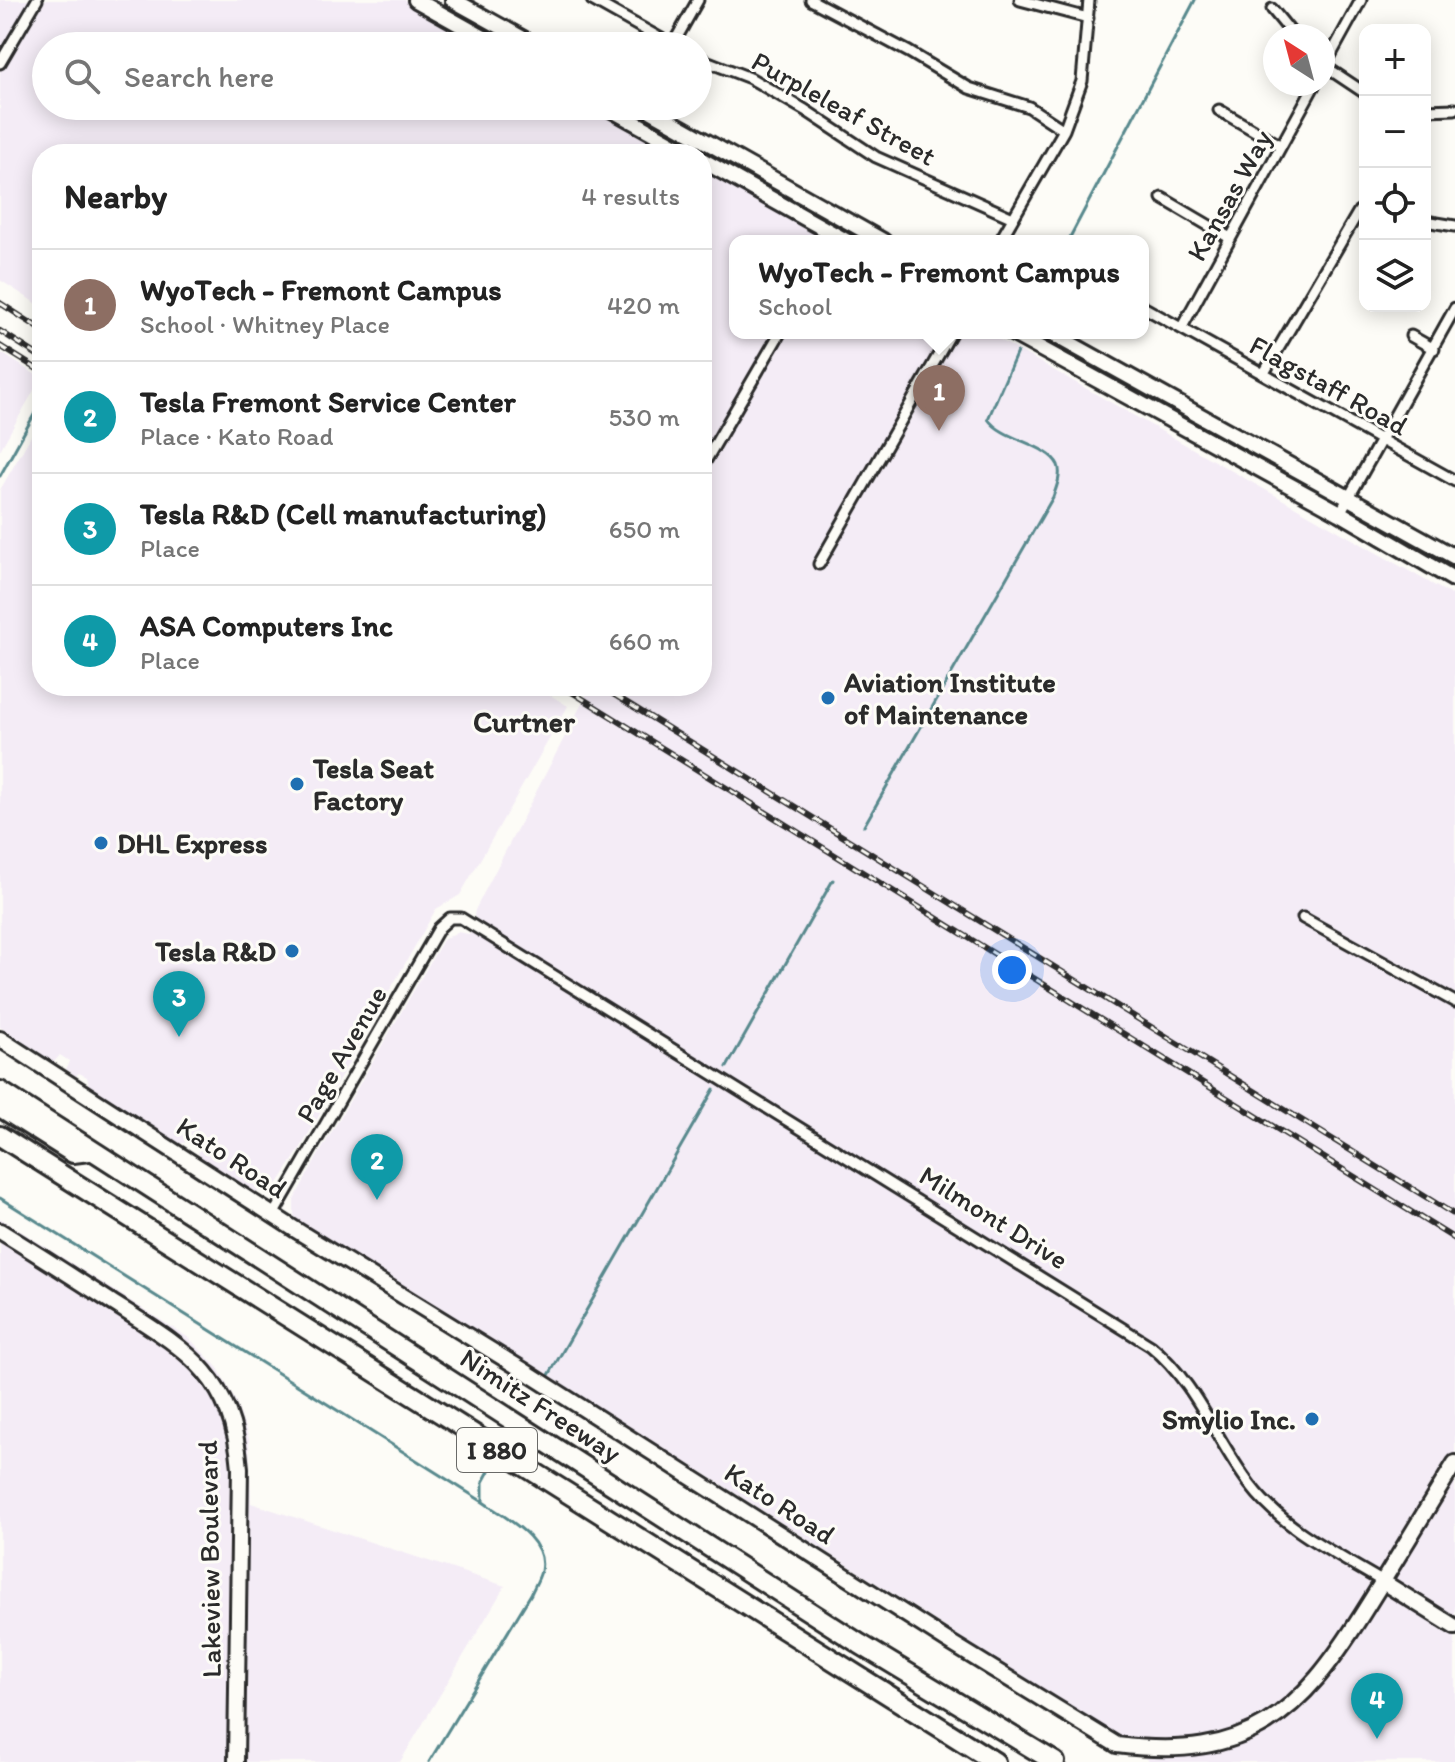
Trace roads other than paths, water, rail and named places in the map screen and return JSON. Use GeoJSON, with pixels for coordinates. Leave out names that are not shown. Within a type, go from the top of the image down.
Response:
{"type":"FeatureCollection","features":[{"type":"Feature","properties":{"kind":"highway","name":"Nimitz Freeway"},"geometry":{"type":"LineString","coordinates":[[0,1091],[860,1644],[1055,1762]]}},
{"type":"Feature","properties":{"kind":"highway","name":"I 880"},"geometry":{"type":"LineString","coordinates":[[0,1107],[73,1153],[91,1150]]}},
{"type":"Feature","properties":{"kind":"highway","name":"I 880"},"geometry":{"type":"LineString","coordinates":[[0,1136],[995,1762]]}},
{"type":"Feature","properties":{"kind":"street"},"geometry":{"type":"LineString","coordinates":[[0,63],[37,0]]}},
{"type":"Feature","properties":{"kind":"street"},"geometry":{"type":"LineString","coordinates":[[416,0],[473,32]]}},
{"type":"Feature","properties":{"kind":"street"},"geometry":{"type":"LineString","coordinates":[[453,0],[511,32]]}},
{"type":"Feature","properties":{"kind":"street"},"geometry":{"type":"LineString","coordinates":[[592,0],[648,32]]}},
{"type":"Feature","properties":{"kind":"street"},"geometry":{"type":"LineString","coordinates":[[681,32],[698,0]]}},
{"type":"Feature","properties":{"kind":"street"},"geometry":{"type":"LineString","coordinates":[[811,0],[969,88],[1029,107],[1064,130]]}},
{"type":"Feature","properties":{"kind":"street"},"geometry":{"type":"LineString","coordinates":[[1020,0],[1088,18]]}},
{"type":"Feature","properties":{"kind":"street"},"geometry":{"type":"LineString","coordinates":[[1003,235],[1064,130],[1082,81],[1089,0]]}},
{"type":"Feature","properties":{"kind":"street"},"geometry":{"type":"LineString","coordinates":[[1335,46],[1361,0]]}},
{"type":"Feature","properties":{"kind":"street"},"geometry":{"type":"LineString","coordinates":[[1272,9],[1284,24]]}},
{"type":"Feature","properties":{"kind":"street","name":"Purpleleaf Street"},"geometry":{"type":"LineString","coordinates":[[712,63],[750,78],[876,157],[1013,218]]}},
{"type":"Feature","properties":{"kind":"street"},"geometry":{"type":"LineString","coordinates":[[1335,74],[1359,89]]}},
{"type":"Feature","properties":{"kind":"street","name":"Kansas Way"},"geometry":{"type":"LineString","coordinates":[[1182,327],[1308,96]]}},
{"type":"Feature","properties":{"kind":"street"},"geometry":{"type":"LineString","coordinates":[[1431,110],[1455,109]]}},
{"type":"Feature","properties":{"kind":"street"},"geometry":{"type":"LineString","coordinates":[[1219,110],[1281,146]]}},
{"type":"Feature","properties":{"kind":"street"},"geometry":{"type":"LineString","coordinates":[[630,120],[673,144]]}},
{"type":"Feature","properties":{"kind":"street"},"geometry":{"type":"LineString","coordinates":[[665,120],[708,144]]}},
{"type":"Feature","properties":{"kind":"street"},"geometry":{"type":"LineString","coordinates":[[712,146],[872,235]]}},
{"type":"Feature","properties":{"kind":"street"},"geometry":{"type":"LineString","coordinates":[[712,166],[832,235]]}},
{"type":"Feature","properties":{"kind":"street"},"geometry":{"type":"LineString","coordinates":[[1162,198],[1230,238]]}},
{"type":"Feature","properties":{"kind":"street"},"geometry":{"type":"LineString","coordinates":[[1264,373],[1359,217]]}},
{"type":"Feature","properties":{"kind":"street"},"geometry":{"type":"LineString","coordinates":[[841,235],[846,221]]}},
{"type":"Feature","properties":{"kind":"street"},"geometry":{"type":"LineString","coordinates":[[1431,222],[1455,226]]}},
{"type":"Feature","properties":{"kind":"street"},"geometry":{"type":"LineString","coordinates":[[1340,513],[1455,308]]}},
{"type":"Feature","properties":{"kind":"street","name":"Flagstaff Road"},"geometry":{"type":"LineString","coordinates":[[1149,310],[1455,481]]}},
{"type":"Feature","properties":{"kind":"street"},"geometry":{"type":"LineString","coordinates":[[1411,336],[1434,349]]}},
{"type":"Feature","properties":{"kind":"street"},"geometry":{"type":"LineString","coordinates":[[712,450],[777,339]]}},
{"type":"Feature","properties":{"kind":"street"},"geometry":{"type":"LineString","coordinates":[[819,564],[948,339]]}},
{"type":"Feature","properties":{"kind":"street"},"geometry":{"type":"LineString","coordinates":[[1023,339],[1340,513],[1455,580]]}},
{"type":"Feature","properties":{"kind":"street"},"geometry":{"type":"LineString","coordinates":[[1062,339],[1455,557]]}},
{"type":"Feature","properties":{"kind":"street"},"geometry":{"type":"LineString","coordinates":[[1138,402],[1149,400],[1194,422],[1216,423]]}},
{"type":"Feature","properties":{"kind":"street","name":"Page Avenue"},"geometry":{"type":"LineString","coordinates":[[273,1215],[439,928],[450,918]]}},
{"type":"Feature","properties":{"kind":"street","name":"Milmont Drive"},"geometry":{"type":"LineString","coordinates":[[450,918],[461,918],[1133,1333],[1168,1360],[1184,1379],[1263,1501],[1304,1533],[1455,1627]]}},
{"type":"Feature","properties":{"kind":"street"},"geometry":{"type":"LineString","coordinates":[[1303,918],[1455,1002]]}},
{"type":"Feature","properties":{"kind":"street","name":"Kato Road"},"geometry":{"type":"LineString","coordinates":[[0,1039],[273,1215],[1117,1745],[1140,1755],[1165,1760],[1204,1761]]}},
{"type":"Feature","properties":{"kind":"street","name":"Lakeview Boulevard"},"geometry":{"type":"LineString","coordinates":[[0,1231],[184,1350],[212,1380],[230,1413],[240,1468],[236,1762]]}},
{"type":"Feature","properties":{"kind":"street"},"geometry":{"type":"LineString","coordinates":[[1267,1739],[1286,1722],[1321,1680],[1455,1463]]}},
{"type":"Feature","properties":{"kind":"waterway"},"geometry":{"type":"LineString","coordinates":[[1071,235],[1195,0]]}},
{"type":"Feature","properties":{"kind":"waterway"},"geometry":{"type":"LineString","coordinates":[[864,826],[1057,486],[1059,469],[1053,458],[1003,432],[988,419],[1017,352]]}},
{"type":"Feature","properties":{"kind":"waterway"},"geometry":{"type":"LineString","coordinates":[[0,476],[32,418]]}},
{"type":"Feature","properties":{"kind":"waterway"},"geometry":{"type":"LineString","coordinates":[[727,1067],[833,880]]}},
{"type":"Feature","properties":{"kind":"waterway"},"geometry":{"type":"LineString","coordinates":[[549,1375],[714,1089]]}},
{"type":"Feature","properties":{"kind":"waterway"},"geometry":{"type":"LineString","coordinates":[[0,1198],[483,1502],[532,1539],[541,1559],[538,1580],[429,1762]]}},
{"type":"Feature","properties":{"kind":"waterway"},"geometry":{"type":"LineString","coordinates":[[483,1502],[483,1482],[489,1471]]}},
{"type":"Feature","properties":{"kind":"railway"},"geometry":{"type":"LineString","coordinates":[[0,303],[32,324]]}},
{"type":"Feature","properties":{"kind":"railway"},"geometry":{"type":"LineString","coordinates":[[0,331],[32,352]]}},
{"type":"Feature","properties":{"kind":"railway"},"geometry":{"type":"LineString","coordinates":[[0,346],[32,366]]}},
{"type":"Feature","properties":{"kind":"railway"},"geometry":{"type":"LineString","coordinates":[[578,696],[1455,1239]]}},
{"type":"Feature","properties":{"kind":"railway"},"geometry":{"type":"LineString","coordinates":[[616,696],[1455,1215]]}},
{"type":"Feature","properties":{"kind":"place","name":"WyoTech - Fremont Campus"},"geometry":{"type":"Point","coordinates":[939,431]}},
{"type":"Feature","properties":{"kind":"place","name":"Aviation Institute of Maintenance"},"geometry":{"type":"Point","coordinates":[828,698]}},
{"type":"Feature","properties":{"kind":"place","name":"Tesla Seat Factory"},"geometry":{"type":"Point","coordinates":[297,784]}},
{"type":"Feature","properties":{"kind":"place","name":"DHL Express"},"geometry":{"type":"Point","coordinates":[101,843]}},
{"type":"Feature","properties":{"kind":"place","name":"Tesla R&D"},"geometry":{"type":"Point","coordinates":[292,951]}},
{"type":"Feature","properties":{"kind":"place","name":"Tesla R&D (Cell manufacturing)"},"geometry":{"type":"Point","coordinates":[179,1037]}},
{"type":"Feature","properties":{"kind":"place","name":"Tesla Fremont Service Center"},"geometry":{"type":"Point","coordinates":[377,1200]}},
{"type":"Feature","properties":{"kind":"place","name":"Smylio Inc."},"geometry":{"type":"Point","coordinates":[1312,1419]}},
{"type":"Feature","properties":{"kind":"place","name":"ASA Computers Inc"},"geometry":{"type":"Point","coordinates":[1377,1739]}},
{"type":"Feature","properties":{"kind":"district","name":"Curtner"},"geometry":{"type":"Point","coordinates":[524,722]}}]}
